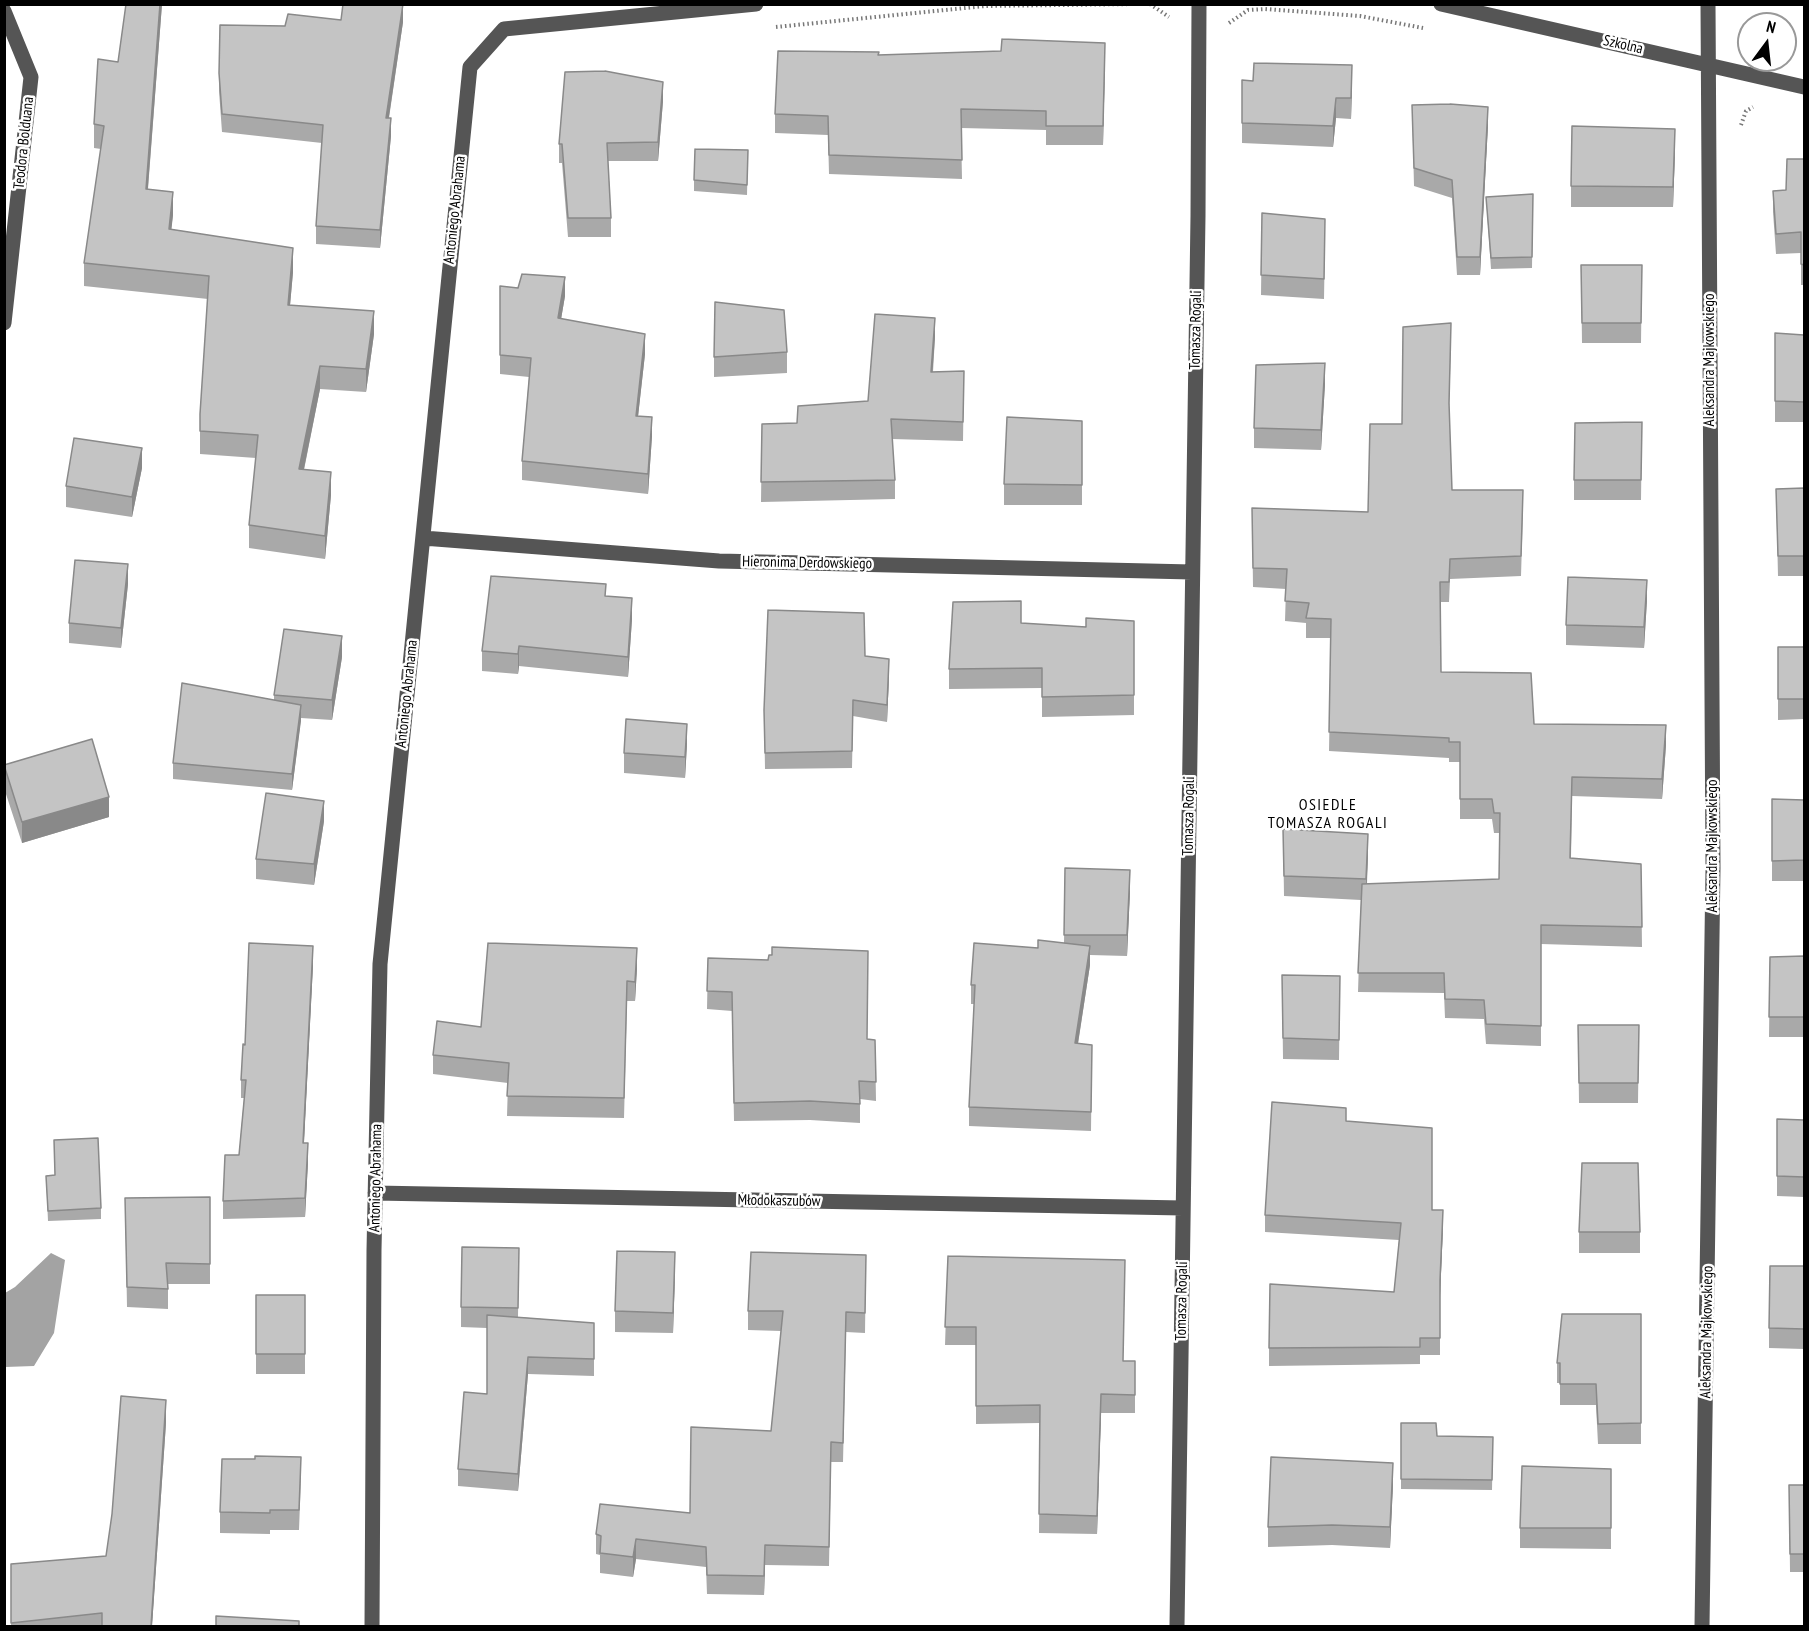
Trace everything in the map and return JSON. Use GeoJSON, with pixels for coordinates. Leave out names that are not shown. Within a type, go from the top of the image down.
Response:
{"type":"FeatureCollection","features":[{"type":"Feature","properties":{"kind":"street","name":"Antoniego Abrahama"},"geometry":{"type":"LineString","coordinates":[[372,1626],[375,1193],[380,964],[470,67],[504,29],[756,4]]}},
{"type":"Feature","properties":{"kind":"street","name":"Tomasza Rogali"},"geometry":{"type":"LineString","coordinates":[[1177,1626],[1199,4]]}},
{"type":"Feature","properties":{"kind":"street","name":"Szkolna"},"geometry":{"type":"LineString","coordinates":[[1441,4],[1804,87]]}},
{"type":"Feature","properties":{"kind":"street","name":"Aleksandra Majkowskiego"},"geometry":{"type":"LineString","coordinates":[[1702,1626],[1713,868],[1708,4]]}},
{"type":"Feature","properties":{"kind":"street","name":"Teodora Bolduana"},"geometry":{"type":"LineString","coordinates":[[4,11],[32,77],[7,280],[4,323]]}},
{"type":"Feature","properties":{"kind":"street","name":"Hieronima Derdowskiego"},"geometry":{"type":"LineString","coordinates":[[423,538],[719,561],[1192,572]]}},
{"type":"Feature","properties":{"kind":"street","name":"Młodokaszubów"},"geometry":{"type":"LineString","coordinates":[[375,1193],[1183,1208]]}},
{"type":"Feature","properties":{"kind":"path"},"geometry":{"type":"LineString","coordinates":[[764,28],[985,6],[1136,4]]}},
{"type":"Feature","properties":{"kind":"path"},"geometry":{"type":"LineString","coordinates":[[1150,4],[1174,21]]}},
{"type":"Feature","properties":{"kind":"path"},"geometry":{"type":"LineString","coordinates":[[1225,27],[1248,10],[1265,7],[1360,16],[1430,30]]}},
{"type":"Feature","properties":{"kind":"path"},"geometry":{"type":"LineString","coordinates":[[1708,128],[1739,130],[1746,111],[1761,103]]}},
{"type":"Feature","properties":{"kind":"shaded area"},"geometry":{"type":"Polygon","coordinates":[[[51,1253],[65,1260],[54,1333],[34,1366],[5,1367],[5,1293],[15,1287],[51,1253]]]}},
{"type":"Feature","properties":{"kind":"building"},"geometry":{"type":"Polygon","coordinates":[[[126,4],[160,4],[146,189],[173,192],[169,229],[293,248],[288,305],[374,311],[366,369],[320,366],[299,469],[331,472],[325,536],[249,525],[258,435],[200,431],[209,276],[84,263],[104,126],[94,124],[98,59],[118,62],[126,4]]]}},
{"type":"Feature","properties":{"kind":"building"},"geometry":{"type":"Polygon","coordinates":[[[343,4],[403,4],[386,118],[391,118],[380,230],[316,226],[323,125],[222,114],[219,73],[220,25],[285,26],[288,14],[341,20],[343,4]]]}},
{"type":"Feature","properties":{"kind":"building"},"geometry":{"type":"Polygon","coordinates":[[[1002,39],[1105,43],[1103,126],[1046,126],[1046,111],[961,109],[962,160],[829,155],[828,116],[775,114],[778,51],[879,52],[878,55],[1001,51],[1002,39]]]}},
{"type":"Feature","properties":{"kind":"building"},"geometry":{"type":"Polygon","coordinates":[[[1254,63],[1352,65],[1351,98],[1336,98],[1333,126],[1242,123],[1242,80],[1253,81],[1254,63]]]}},
{"type":"Feature","properties":{"kind":"building"},"geometry":{"type":"Polygon","coordinates":[[[605,71],[663,82],[658,142],[607,143],[611,218],[568,218],[562,144],[559,144],[565,72],[605,71]]]}},
{"type":"Feature","properties":{"kind":"building"},"geometry":{"type":"Polygon","coordinates":[[[1450,104],[1488,107],[1480,257],[1457,257],[1452,180],[1414,168],[1412,105],[1450,104]]]}},
{"type":"Feature","properties":{"kind":"building"},"geometry":{"type":"Polygon","coordinates":[[[1572,126],[1675,129],[1673,187],[1571,186],[1572,126]]]}},
{"type":"Feature","properties":{"kind":"building"},"geometry":{"type":"Polygon","coordinates":[[[695,149],[748,150],[747,185],[694,180],[695,149]]]}},
{"type":"Feature","properties":{"kind":"building"},"geometry":{"type":"Polygon","coordinates":[[[1787,159],[1804,159],[1804,265],[1801,264],[1801,232],[1776,234],[1773,191],[1786,190],[1787,159]]]}},
{"type":"Feature","properties":{"kind":"building"},"geometry":{"type":"Polygon","coordinates":[[[1533,194],[1532,257],[1491,258],[1486,197],[1533,194]]]}},
{"type":"Feature","properties":{"kind":"building"},"geometry":{"type":"Polygon","coordinates":[[[1262,213],[1325,219],[1324,279],[1261,275],[1262,213]]]}},
{"type":"Feature","properties":{"kind":"building"},"geometry":{"type":"Polygon","coordinates":[[[1581,265],[1642,265],[1641,323],[1582,323],[1581,265]]]}},
{"type":"Feature","properties":{"kind":"building"},"geometry":{"type":"Polygon","coordinates":[[[522,274],[565,277],[558,318],[645,334],[636,416],[652,417],[648,474],[522,461],[531,358],[500,355],[500,286],[518,288],[522,274]]]}},
{"type":"Feature","properties":{"kind":"building"},"geometry":{"type":"Polygon","coordinates":[[[715,302],[784,310],[787,352],[714,357],[715,302]]]}},
{"type":"Feature","properties":{"kind":"building"},"geometry":{"type":"Polygon","coordinates":[[[875,314],[935,318],[931,372],[964,371],[963,422],[891,419],[895,480],[761,482],[762,424],[797,423],[798,406],[868,401],[875,314]]]}},
{"type":"Feature","properties":{"kind":"building"},"geometry":{"type":"Polygon","coordinates":[[[1451,323],[1449,403],[1452,490],[1523,490],[1521,556],[1450,559],[1449,582],[1440,582],[1441,672],[1531,673],[1534,724],[1666,725],[1662,779],[1572,777],[1570,858],[1641,864],[1642,927],[1541,925],[1541,1026],[1486,1024],[1484,1000],[1445,999],[1444,973],[1358,973],[1362,884],[1499,879],[1500,813],[1494,813],[1492,799],[1460,799],[1460,742],[1449,742],[1449,738],[1329,732],[1331,619],[1306,618],[1309,603],[1285,601],[1287,569],[1253,568],[1252,508],[1368,512],[1370,424],[1402,424],[1403,327],[1451,323]]]}},
{"type":"Feature","properties":{"kind":"building"},"geometry":{"type":"Polygon","coordinates":[[[1775,333],[1804,335],[1804,402],[1775,401],[1775,333]]]}},
{"type":"Feature","properties":{"kind":"building"},"geometry":{"type":"Polygon","coordinates":[[[1325,363],[1321,430],[1254,428],[1256,365],[1325,363]]]}},
{"type":"Feature","properties":{"kind":"building"},"geometry":{"type":"Polygon","coordinates":[[[1007,417],[1082,421],[1082,485],[1004,484],[1007,417]]]}},
{"type":"Feature","properties":{"kind":"building"},"geometry":{"type":"Polygon","coordinates":[[[1642,422],[1641,480],[1574,480],[1575,423],[1642,422]]]}},
{"type":"Feature","properties":{"kind":"building"},"geometry":{"type":"Polygon","coordinates":[[[74,438],[142,448],[132,497],[66,486],[74,438]]]}},
{"type":"Feature","properties":{"kind":"building"},"geometry":{"type":"Polygon","coordinates":[[[1804,488],[1804,556],[1778,556],[1776,489],[1804,488]]]}},
{"type":"Feature","properties":{"kind":"building"},"geometry":{"type":"Polygon","coordinates":[[[75,560],[128,564],[121,628],[69,623],[75,560]]]}},
{"type":"Feature","properties":{"kind":"building"},"geometry":{"type":"Polygon","coordinates":[[[491,576],[606,584],[605,596],[632,598],[628,657],[519,646],[518,654],[482,651],[491,576]]]}},
{"type":"Feature","properties":{"kind":"building"},"geometry":{"type":"Polygon","coordinates":[[[1568,577],[1647,580],[1644,627],[1566,625],[1568,577]]]}},
{"type":"Feature","properties":{"kind":"building"},"geometry":{"type":"Polygon","coordinates":[[[1021,601],[1021,623],[1086,627],[1086,618],[1134,621],[1134,695],[1042,697],[1042,668],[949,669],[953,602],[1021,601]]]}},
{"type":"Feature","properties":{"kind":"building"},"geometry":{"type":"Polygon","coordinates":[[[768,610],[864,613],[865,656],[889,659],[887,705],[853,700],[852,751],[765,753],[764,710],[768,610]]]}},
{"type":"Feature","properties":{"kind":"building"},"geometry":{"type":"Polygon","coordinates":[[[284,629],[342,636],[332,700],[274,695],[284,629]]]}},
{"type":"Feature","properties":{"kind":"building"},"geometry":{"type":"Polygon","coordinates":[[[1778,647],[1804,647],[1804,699],[1778,699],[1778,647]]]}},
{"type":"Feature","properties":{"kind":"building"},"geometry":{"type":"Polygon","coordinates":[[[182,683],[301,705],[292,774],[173,763],[182,683]]]}},
{"type":"Feature","properties":{"kind":"building"},"geometry":{"type":"Polygon","coordinates":[[[626,719],[687,724],[685,757],[624,753],[626,719]]]}},
{"type":"Feature","properties":{"kind":"building"},"geometry":{"type":"Polygon","coordinates":[[[92,739],[109,797],[22,822],[4,765],[92,739]]]}},
{"type":"Feature","properties":{"kind":"building"},"geometry":{"type":"Polygon","coordinates":[[[266,793],[324,801],[314,864],[256,859],[266,793]]]}},
{"type":"Feature","properties":{"kind":"building"},"geometry":{"type":"Polygon","coordinates":[[[1772,799],[1804,800],[1804,860],[1772,861],[1772,799]]]}},
{"type":"Feature","properties":{"kind":"building"},"geometry":{"type":"Polygon","coordinates":[[[1283,829],[1368,834],[1366,879],[1284,876],[1283,829]]]}},
{"type":"Feature","properties":{"kind":"building"},"geometry":{"type":"Polygon","coordinates":[[[1065,868],[1130,870],[1127,935],[1064,935],[1065,868]]]}},
{"type":"Feature","properties":{"kind":"building"},"geometry":{"type":"Polygon","coordinates":[[[1038,940],[1090,946],[1075,1043],[1092,1045],[1091,1112],[969,1107],[975,985],[971,985],[974,943],[1038,948],[1038,940]]]}},
{"type":"Feature","properties":{"kind":"building"},"geometry":{"type":"Polygon","coordinates":[[[249,943],[313,946],[303,1143],[308,1143],[305,1198],[223,1201],[225,1155],[239,1155],[246,1080],[241,1080],[243,1044],[245,1045],[249,943]]]}},
{"type":"Feature","properties":{"kind":"building"},"geometry":{"type":"Polygon","coordinates":[[[488,943],[637,948],[635,982],[627,981],[624,1098],[507,1096],[509,1063],[433,1055],[437,1021],[481,1027],[488,943]]]}},
{"type":"Feature","properties":{"kind":"building"},"geometry":{"type":"Polygon","coordinates":[[[772,947],[868,951],[867,1039],[875,1040],[876,1082],[859,1081],[860,1104],[810,1101],[734,1103],[732,992],[707,991],[708,958],[768,960],[769,955],[772,955],[772,947]]]}},
{"type":"Feature","properties":{"kind":"building"},"geometry":{"type":"Polygon","coordinates":[[[1804,956],[1804,1017],[1769,1017],[1770,957],[1804,956]]]}},
{"type":"Feature","properties":{"kind":"building"},"geometry":{"type":"Polygon","coordinates":[[[1282,975],[1340,976],[1339,1040],[1283,1038],[1282,975]]]}},
{"type":"Feature","properties":{"kind":"building"},"geometry":{"type":"Polygon","coordinates":[[[1578,1025],[1639,1025],[1638,1083],[1579,1083],[1578,1025]]]}},
{"type":"Feature","properties":{"kind":"building"},"geometry":{"type":"Polygon","coordinates":[[[1272,1102],[1346,1108],[1346,1121],[1432,1128],[1432,1210],[1443,1210],[1440,1338],[1420,1338],[1420,1347],[1269,1348],[1270,1284],[1394,1292],[1401,1223],[1265,1215],[1272,1102]]]}},
{"type":"Feature","properties":{"kind":"building"},"geometry":{"type":"Polygon","coordinates":[[[1777,1119],[1804,1120],[1804,1177],[1777,1176],[1777,1119]]]}},
{"type":"Feature","properties":{"kind":"building"},"geometry":{"type":"Polygon","coordinates":[[[98,1138],[101,1208],[48,1211],[46,1176],[55,1175],[54,1140],[98,1138]]]}},
{"type":"Feature","properties":{"kind":"building"},"geometry":{"type":"Polygon","coordinates":[[[1582,1163],[1638,1163],[1640,1232],[1579,1232],[1582,1163]]]}},
{"type":"Feature","properties":{"kind":"building"},"geometry":{"type":"Polygon","coordinates":[[[210,1197],[210,1264],[166,1263],[168,1289],[127,1287],[125,1198],[210,1197]]]}},
{"type":"Feature","properties":{"kind":"building"},"geometry":{"type":"Polygon","coordinates":[[[462,1247],[519,1248],[518,1308],[461,1307],[462,1247]]]}},
{"type":"Feature","properties":{"kind":"building"},"geometry":{"type":"Polygon","coordinates":[[[617,1251],[675,1252],[673,1313],[615,1311],[617,1251]]]}},
{"type":"Feature","properties":{"kind":"building"},"geometry":{"type":"Polygon","coordinates":[[[751,1252],[866,1255],[865,1313],[846,1312],[843,1443],[831,1442],[829,1547],[765,1545],[764,1576],[707,1575],[706,1547],[636,1539],[633,1557],[600,1553],[601,1536],[596,1534],[600,1504],[690,1513],[691,1427],[771,1431],[783,1311],[748,1311],[751,1252]]]}},
{"type":"Feature","properties":{"kind":"building"},"geometry":{"type":"Polygon","coordinates":[[[948,1256],[1125,1260],[1123,1361],[1135,1361],[1135,1395],[1101,1394],[1097,1516],[1039,1514],[1040,1405],[976,1406],[976,1327],[945,1327],[948,1256]]]}},
{"type":"Feature","properties":{"kind":"building"},"geometry":{"type":"Polygon","coordinates":[[[1770,1266],[1804,1266],[1804,1329],[1769,1328],[1770,1266]]]}},
{"type":"Feature","properties":{"kind":"building"},"geometry":{"type":"Polygon","coordinates":[[[256,1295],[305,1295],[305,1354],[256,1354],[256,1295]]]}},
{"type":"Feature","properties":{"kind":"building"},"geometry":{"type":"Polygon","coordinates":[[[1562,1314],[1641,1314],[1641,1423],[1598,1424],[1596,1384],[1560,1384],[1560,1363],[1557,1363],[1562,1314]]]}},
{"type":"Feature","properties":{"kind":"building"},"geometry":{"type":"Polygon","coordinates":[[[487,1315],[594,1323],[594,1359],[528,1357],[518,1474],[458,1469],[464,1392],[487,1394],[487,1315]]]}},
{"type":"Feature","properties":{"kind":"building"},"geometry":{"type":"Polygon","coordinates":[[[121,1396],[166,1400],[151,1626],[102,1626],[102,1613],[11,1623],[11,1564],[106,1556],[112,1514],[121,1396]]]}},
{"type":"Feature","properties":{"kind":"building"},"geometry":{"type":"Polygon","coordinates":[[[1401,1423],[1436,1423],[1437,1436],[1493,1437],[1492,1480],[1401,1479],[1401,1423]]]}},
{"type":"Feature","properties":{"kind":"building"},"geometry":{"type":"Polygon","coordinates":[[[255,1456],[301,1457],[299,1510],[270,1510],[270,1513],[220,1512],[222,1459],[255,1459],[255,1456]]]}},
{"type":"Feature","properties":{"kind":"building"},"geometry":{"type":"Polygon","coordinates":[[[1271,1457],[1393,1463],[1390,1527],[1332,1525],[1268,1527],[1271,1457]]]}},
{"type":"Feature","properties":{"kind":"building"},"geometry":{"type":"Polygon","coordinates":[[[1522,1466],[1611,1469],[1611,1528],[1520,1528],[1522,1466]]]}},
{"type":"Feature","properties":{"kind":"building"},"geometry":{"type":"Polygon","coordinates":[[[1789,1485],[1804,1485],[1804,1554],[1790,1554],[1789,1485]]]}},
{"type":"Feature","properties":{"kind":"building"},"geometry":{"type":"Polygon","coordinates":[[[216,1616],[299,1621],[299,1626],[216,1626],[216,1616]]]}},
{"type":"Feature","properties":{"kind":"district","name":"OSIEDLE TOMASZA ROGALI"},"geometry":{"type":"Point","coordinates":[1328,814]}}]}
